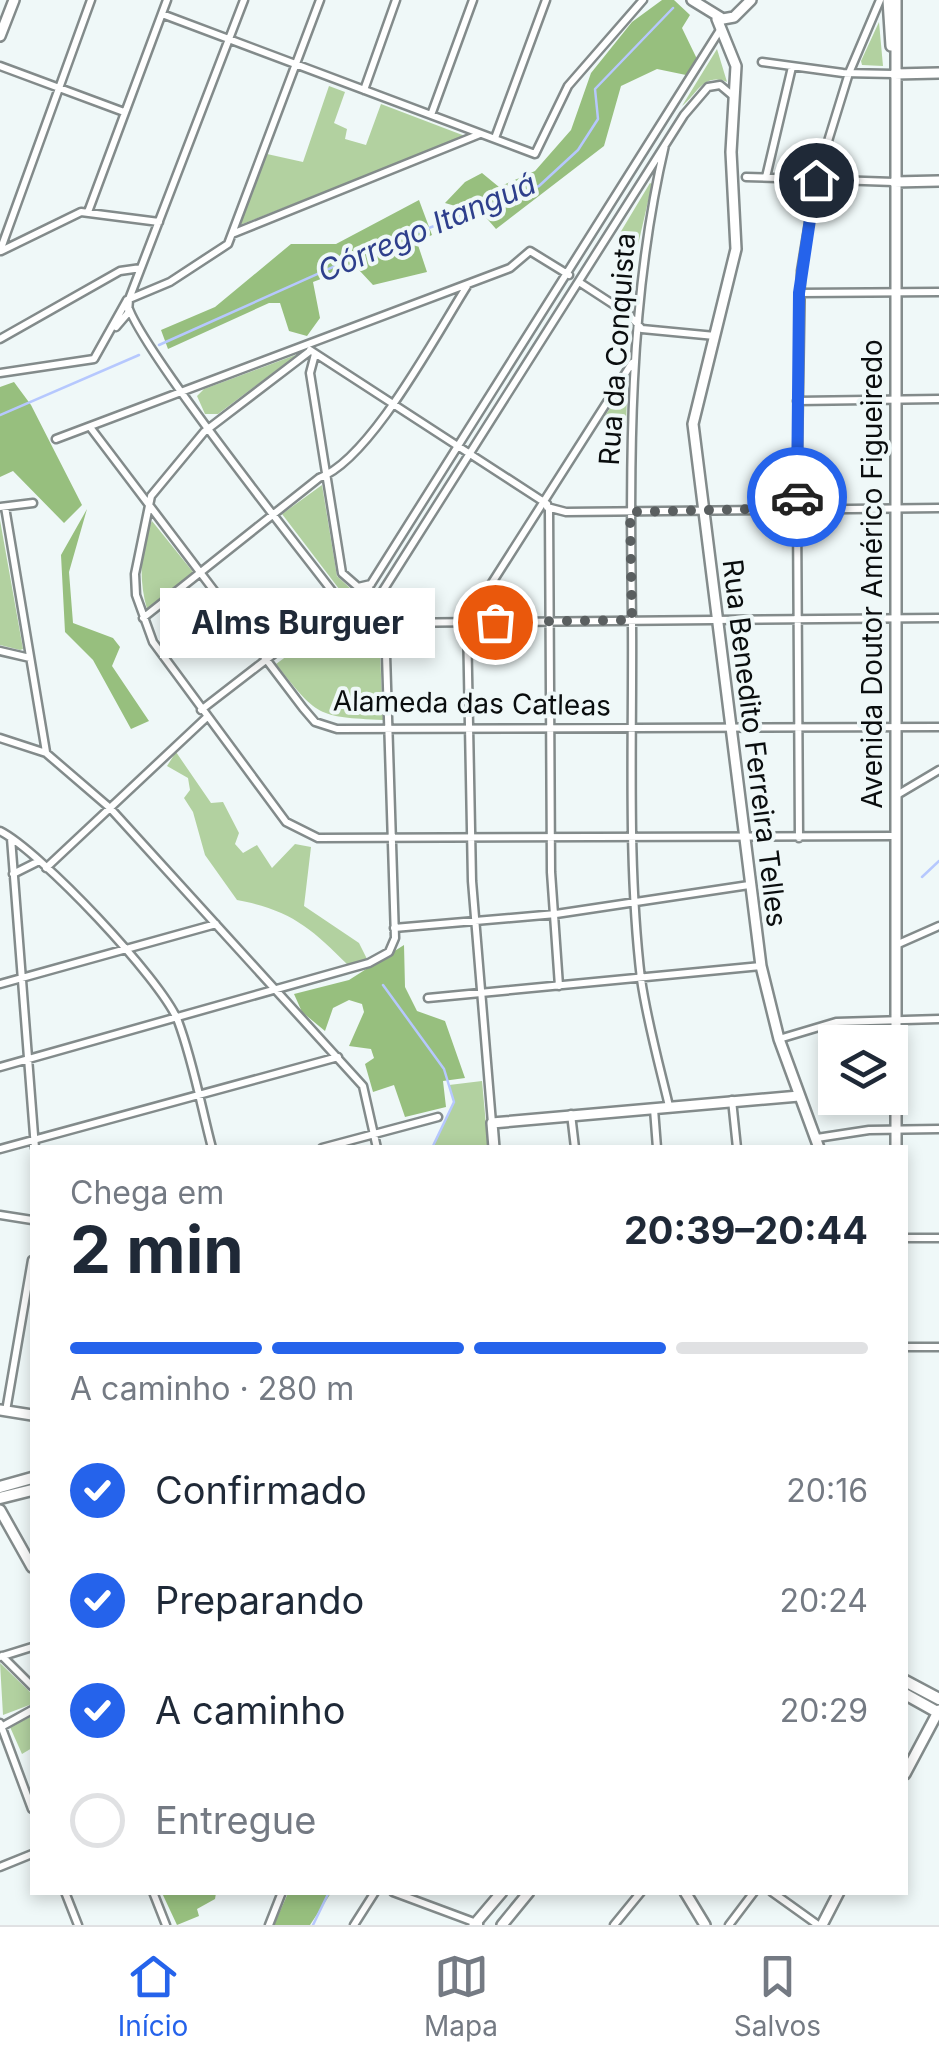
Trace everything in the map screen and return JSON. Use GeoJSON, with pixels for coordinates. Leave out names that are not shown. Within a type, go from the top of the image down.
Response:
{"type":"FeatureCollection","features":[{"type":"Feature","properties":{"kind":"main road"},"geometry":{"type":"LineString","coordinates":[[0,36],[14,0]]}},
{"type":"Feature","properties":{"kind":"main road"},"geometry":{"type":"LineString","coordinates":[[692,0],[718,21],[734,17],[752,0]]}},
{"type":"Feature","properties":{"kind":"main road"},"geometry":{"type":"LineString","coordinates":[[888,0],[894,69],[939,73]]}},
{"type":"Feature","properties":{"kind":"main road","name":"Avenida Doutor Américo Figueiredo"},"geometry":{"type":"LineString","coordinates":[[896,0],[896,1145]]}},
{"type":"Feature","properties":{"kind":"main road","name":"Rua Benedito Ferreira Telles"},"geometry":{"type":"LineString","coordinates":[[718,21],[736,66],[731,152],[736,249],[693,424],[728,728],[761,966],[779,1040],[818,1145]]}},
{"type":"Feature","properties":{"kind":"main road"},"geometry":{"type":"LineString","coordinates":[[894,182],[939,181]]}},
{"type":"Feature","properties":{"kind":"main road"},"geometry":{"type":"LineString","coordinates":[[494,1145],[492,1122],[800,1096]]}},
{"type":"Feature","properties":{"kind":"main road"},"geometry":{"type":"LineString","coordinates":[[3,1410],[30,1415]]}},
{"type":"Feature","properties":{"kind":"main road"},"geometry":{"type":"LineString","coordinates":[[0,1487],[30,1479]]}},
{"type":"Feature","properties":{"kind":"main road"},"geometry":{"type":"LineString","coordinates":[[0,1498],[30,1490]]}},
{"type":"Feature","properties":{"kind":"main road"},"geometry":{"type":"LineString","coordinates":[[0,1510],[30,1563]]}},
{"type":"Feature","properties":{"kind":"main road"},"geometry":{"type":"LineString","coordinates":[[908,1683],[939,1700]]}},
{"type":"Feature","properties":{"kind":"main road"},"geometry":{"type":"LineString","coordinates":[[908,1696],[939,1712],[908,1769]]}},
{"type":"Feature","properties":{"kind":"main road"},"geometry":{"type":"LineString","coordinates":[[477,1924],[500,1895]]}},
{"type":"Feature","properties":{"kind":"main road"},"geometry":{"type":"LineString","coordinates":[[502,1925],[527,1895]]}},
{"type":"Feature","properties":{"kind":"main road"},"geometry":{"type":"LineString","coordinates":[[687,1895],[704,1925]]}},
{"type":"Feature","properties":{"kind":"main road"},"geometry":{"type":"LineString","coordinates":[[820,1925],[838,1895]]}},
{"type":"Feature","properties":{"kind":"street"},"geometry":{"type":"LineString","coordinates":[[0,251],[92,0]]}},
{"type":"Feature","properties":{"kind":"street"},"geometry":{"type":"LineString","coordinates":[[88,212],[167,0]]}},
{"type":"Feature","properties":{"kind":"street"},"geometry":{"type":"LineString","coordinates":[[0,373],[89,361],[112,332],[124,312],[244,0]]}},
{"type":"Feature","properties":{"kind":"street"},"geometry":{"type":"LineString","coordinates":[[128,300],[170,282],[219,252],[232,234],[320,0]]}},
{"type":"Feature","properties":{"kind":"street"},"geometry":{"type":"LineString","coordinates":[[364,90],[396,0]]}},
{"type":"Feature","properties":{"kind":"street"},"geometry":{"type":"LineString","coordinates":[[430,115],[472,0]]}},
{"type":"Feature","properties":{"kind":"street"},"geometry":{"type":"LineString","coordinates":[[495,138],[546,0]]}},
{"type":"Feature","properties":{"kind":"street"},"geometry":{"type":"LineString","coordinates":[[162,14],[536,154],[568,86],[643,0]]}},
{"type":"Feature","properties":{"kind":"street"},"geometry":{"type":"LineString","coordinates":[[799,838],[799,293],[816,180],[849,73],[880,0]]}},
{"type":"Feature","properties":{"kind":"street"},"geometry":{"type":"LineString","coordinates":[[315,622],[352,614],[368,591],[718,38],[718,21]]}},
{"type":"Feature","properties":{"kind":"street"},"geometry":{"type":"LineString","coordinates":[[762,62],[849,73],[894,69]]}},
{"type":"Feature","properties":{"kind":"street"},"geometry":{"type":"LineString","coordinates":[[0,66],[124,112]]}},
{"type":"Feature","properties":{"kind":"street"},"geometry":{"type":"LineString","coordinates":[[766,178],[792,67]]}},
{"type":"Feature","properties":{"kind":"street"},"geometry":{"type":"LineString","coordinates":[[365,619],[684,115],[702,90],[714,85],[729,90],[736,102]]}},
{"type":"Feature","properties":{"kind":"street"},"geometry":{"type":"LineString","coordinates":[[674,108],[684,115]]}},
{"type":"Feature","properties":{"kind":"street"},"geometry":{"type":"LineString","coordinates":[[232,234],[481,134]]}},
{"type":"Feature","properties":{"kind":"street","name":"Rua da Conquista"},"geometry":{"type":"LineString","coordinates":[[666,144],[644,249],[633,362],[630,512],[636,902],[641,978],[668,1106]]}},
{"type":"Feature","properties":{"kind":"street"},"geometry":{"type":"LineString","coordinates":[[746,177],[894,182]]}},
{"type":"Feature","properties":{"kind":"street"},"geometry":{"type":"LineString","coordinates":[[0,251],[88,212],[159,222]]}},
{"type":"Feature","properties":{"kind":"street"},"geometry":{"type":"LineString","coordinates":[[56,440],[180,391],[311,350],[510,268],[530,251],[568,275]]}},
{"type":"Feature","properties":{"kind":"street"},"geometry":{"type":"LineString","coordinates":[[0,339],[120,271],[141,268]]}},
{"type":"Feature","properties":{"kind":"street"},"geometry":{"type":"LineString","coordinates":[[579,282],[642,329],[715,336]]}},
{"type":"Feature","properties":{"kind":"street"},"geometry":{"type":"LineString","coordinates":[[144,618],[324,476],[339,471],[393,403],[467,285]]}},
{"type":"Feature","properties":{"kind":"street"},"geometry":{"type":"LineString","coordinates":[[799,293],[939,292]]}},
{"type":"Feature","properties":{"kind":"street"},"geometry":{"type":"LineString","coordinates":[[124,312],[335,595],[352,614],[365,619],[386,623],[939,618]]}},
{"type":"Feature","properties":{"kind":"street"},"geometry":{"type":"LineString","coordinates":[[311,350],[546,505],[566,512],[939,508]]}},
{"type":"Feature","properties":{"kind":"street"},"geometry":{"type":"LineString","coordinates":[[311,350],[210,428],[184,454],[149,504],[135,574],[153,642],[286,822],[318,838],[392,840],[895,836]]}},
{"type":"Feature","properties":{"kind":"street"},"geometry":{"type":"LineString","coordinates":[[311,350],[310,373],[324,476],[342,572],[358,587],[373,583]]}},
{"type":"Feature","properties":{"kind":"street"},"geometry":{"type":"LineString","coordinates":[[492,1122],[479,993],[467,622],[546,505],[633,362]]}},
{"type":"Feature","properties":{"kind":"street"},"geometry":{"type":"LineString","coordinates":[[614,393],[632,387]]}},
{"type":"Feature","properties":{"kind":"street"},"geometry":{"type":"LineString","coordinates":[[798,401],[939,400]]}},
{"type":"Feature","properties":{"kind":"street","name":"Alameda das Catleas"},"geometry":{"type":"LineString","coordinates":[[90,427],[315,722],[337,729],[939,727]]}},
{"type":"Feature","properties":{"kind":"street"},"geometry":{"type":"LineString","coordinates":[[33,503],[2,507],[46,752]]}},
{"type":"Feature","properties":{"kind":"street"},"geometry":{"type":"LineString","coordinates":[[546,505],[551,837],[560,986]]}},
{"type":"Feature","properties":{"kind":"street"},"geometry":{"type":"LineString","coordinates":[[335,595],[352,602],[368,591]]}},
{"type":"Feature","properties":{"kind":"street"},"geometry":{"type":"LineString","coordinates":[[201,710],[315,622],[333,606],[335,595]]}},
{"type":"Feature","properties":{"kind":"street"},"geometry":{"type":"LineString","coordinates":[[0,1067],[276,992],[368,963],[389,952],[394,928],[386,623]]}},
{"type":"Feature","properties":{"kind":"street"},"geometry":{"type":"LineString","coordinates":[[0,651],[30,658]]}},
{"type":"Feature","properties":{"kind":"street"},"geometry":{"type":"LineString","coordinates":[[46,868],[207,718]]}},
{"type":"Feature","properties":{"kind":"street"},"geometry":{"type":"LineString","coordinates":[[0,738],[46,752],[110,808],[363,1086],[377,1132],[377,1145]]}},
{"type":"Feature","properties":{"kind":"street"},"geometry":{"type":"LineString","coordinates":[[896,796],[939,770]]}},
{"type":"Feature","properties":{"kind":"street"},"geometry":{"type":"LineString","coordinates":[[0,831],[46,868],[126,950],[177,1019],[211,1145]]}},
{"type":"Feature","properties":{"kind":"street"},"geometry":{"type":"LineString","coordinates":[[11,836],[19,979],[35,1143]]}},
{"type":"Feature","properties":{"kind":"street"},"geometry":{"type":"LineString","coordinates":[[12,875],[39,862]]}},
{"type":"Feature","properties":{"kind":"street"},"geometry":{"type":"LineString","coordinates":[[394,928],[556,914],[749,885]]}},
{"type":"Feature","properties":{"kind":"street"},"geometry":{"type":"LineString","coordinates":[[0,911],[14,914]]}},
{"type":"Feature","properties":{"kind":"street"},"geometry":{"type":"LineString","coordinates":[[0,984],[216,924]]}},
{"type":"Feature","properties":{"kind":"street"},"geometry":{"type":"LineString","coordinates":[[896,945],[939,926]]}},
{"type":"Feature","properties":{"kind":"street"},"geometry":{"type":"LineString","coordinates":[[428,998],[761,966]]}},
{"type":"Feature","properties":{"kind":"street"},"geometry":{"type":"LineString","coordinates":[[779,1040],[836,1022],[939,1020]]}},
{"type":"Feature","properties":{"kind":"street"},"geometry":{"type":"LineString","coordinates":[[0,1148],[35,1143],[338,1058]]}},
{"type":"Feature","properties":{"kind":"street"},"geometry":{"type":"LineString","coordinates":[[732,1100],[737,1145]]}},
{"type":"Feature","properties":{"kind":"street"},"geometry":{"type":"LineString","coordinates":[[654,1107],[657,1145]]}},
{"type":"Feature","properties":{"kind":"street"},"geometry":{"type":"LineString","coordinates":[[571,1114],[575,1145]]}},
{"type":"Feature","properties":{"kind":"street"},"geometry":{"type":"LineString","coordinates":[[332,1145],[438,1117]]}},
{"type":"Feature","properties":{"kind":"street"},"geometry":{"type":"LineString","coordinates":[[815,1136],[939,1129]]}},
{"type":"Feature","properties":{"kind":"street"},"geometry":{"type":"LineString","coordinates":[[0,1215],[30,1220]]}},
{"type":"Feature","properties":{"kind":"street"},"geometry":{"type":"LineString","coordinates":[[908,1238],[939,1238]]}},
{"type":"Feature","properties":{"kind":"street"},"geometry":{"type":"LineString","coordinates":[[3,1410],[23,1341],[29,1300]]}},
{"type":"Feature","properties":{"kind":"street"},"geometry":{"type":"LineString","coordinates":[[908,1347],[939,1347]]}},
{"type":"Feature","properties":{"kind":"street"},"geometry":{"type":"LineString","coordinates":[[30,1648],[1,1657],[30,1684]]}},
{"type":"Feature","properties":{"kind":"street"},"geometry":{"type":"LineString","coordinates":[[30,1711],[1,1725],[30,1804]]}},
{"type":"Feature","properties":{"kind":"street"},"geometry":{"type":"LineString","coordinates":[[0,1868],[30,1855]]}},
{"type":"Feature","properties":{"kind":"street"},"geometry":{"type":"LineString","coordinates":[[66,1895],[78,1925]]}},
{"type":"Feature","properties":{"kind":"street"},"geometry":{"type":"LineString","coordinates":[[154,1895],[166,1925]]}},
{"type":"Feature","properties":{"kind":"street"},"geometry":{"type":"LineString","coordinates":[[268,1925],[281,1895]]}},
{"type":"Feature","properties":{"kind":"street"},"geometry":{"type":"LineString","coordinates":[[354,1925],[374,1895]]}},
{"type":"Feature","properties":{"kind":"street"},"geometry":{"type":"LineString","coordinates":[[401,1895],[477,1924]]}},
{"type":"Feature","properties":{"kind":"street"},"geometry":{"type":"LineString","coordinates":[[616,1924],[639,1895]]}},
{"type":"Feature","properties":{"kind":"street"},"geometry":{"type":"LineString","coordinates":[[729,1925],[752,1895]]}},
{"type":"Feature","properties":{"kind":"street"},"geometry":{"type":"LineString","coordinates":[[776,1895],[820,1925]]}},
{"type":"Feature","properties":{"kind":"green space"},"geometry":{"type":"Polygon","coordinates":[[[662,0],[674,0],[690,15],[682,28],[697,59],[686,75],[657,69],[621,86],[604,146],[496,229],[483,214],[445,203],[465,182],[482,173],[499,187],[535,171],[571,130],[591,73],[632,22],[662,0]]]}},
{"type":"Feature","properties":{"kind":"green space"},"geometry":{"type":"Polygon","coordinates":[[[879,22],[883,66],[862,65],[861,61],[879,22]]]}},
{"type":"Feature","properties":{"kind":"green space"},"geometry":{"type":"Polygon","coordinates":[[[717,49],[727,82],[706,83],[682,106],[717,49]]]}},
{"type":"Feature","properties":{"kind":"green space"},"geometry":{"type":"Polygon","coordinates":[[[329,86],[345,92],[334,123],[347,129],[345,139],[366,145],[381,104],[465,136],[240,225],[267,154],[303,162],[329,86]]]}},
{"type":"Feature","properties":{"kind":"green space"},"geometry":{"type":"Polygon","coordinates":[[[652,184],[638,245],[620,233],[652,184]]]}},
{"type":"Feature","properties":{"kind":"green space"},"geometry":{"type":"Polygon","coordinates":[[[419,200],[432,235],[417,242],[427,272],[373,285],[359,270],[347,269],[313,282],[320,318],[307,336],[289,331],[280,303],[269,303],[168,349],[161,330],[215,307],[291,244],[336,244],[419,200]]]}},
{"type":"Feature","properties":{"kind":"green space"},"geometry":{"type":"Polygon","coordinates":[[[298,354],[218,414],[205,414],[197,396],[204,389],[298,354]]]}},
{"type":"Feature","properties":{"kind":"green space"},"geometry":{"type":"Polygon","coordinates":[[[14,382],[31,405],[82,505],[64,523],[13,471],[0,477],[0,387],[14,382]]]}},
{"type":"Feature","properties":{"kind":"green space"},"geometry":{"type":"Polygon","coordinates":[[[621,392],[627,398],[626,424],[602,420],[621,392]]]}},
{"type":"Feature","properties":{"kind":"green space"},"geometry":{"type":"Polygon","coordinates":[[[322,485],[337,576],[353,591],[346,598],[282,514],[322,485]]]}},
{"type":"Feature","properties":{"kind":"green space"},"geometry":{"type":"Polygon","coordinates":[[[87,509],[69,572],[73,623],[113,638],[120,647],[112,666],[149,721],[131,729],[93,660],[65,632],[61,555],[87,509]]]}},
{"type":"Feature","properties":{"kind":"green space"},"geometry":{"type":"Polygon","coordinates":[[[0,520],[23,649],[20,650],[0,645],[0,520]]]}},
{"type":"Feature","properties":{"kind":"green space"},"geometry":{"type":"Polygon","coordinates":[[[152,521],[193,572],[147,609],[142,564],[152,521]]]}},
{"type":"Feature","properties":{"kind":"green space"},"geometry":{"type":"Polygon","coordinates":[[[333,622],[379,629],[383,720],[331,715],[320,710],[310,704],[276,664],[333,622]]]}},
{"type":"Feature","properties":{"kind":"green space"},"geometry":{"type":"Polygon","coordinates":[[[176,752],[211,803],[223,802],[239,833],[235,844],[243,853],[257,845],[272,868],[295,844],[311,847],[304,906],[359,943],[367,959],[348,965],[298,922],[271,909],[237,900],[205,855],[193,812],[184,798],[190,790],[188,778],[167,766],[176,752]]]}},
{"type":"Feature","properties":{"kind":"green space"},"geometry":{"type":"Polygon","coordinates":[[[404,945],[405,987],[417,1011],[445,1021],[465,1078],[443,1081],[446,1107],[405,1117],[394,1085],[373,1092],[365,1064],[374,1058],[371,1049],[349,1046],[364,1012],[362,1004],[349,1000],[333,1008],[325,1031],[302,1012],[294,994],[349,980],[404,945]]]}},
{"type":"Feature","properties":{"kind":"green space"},"geometry":{"type":"Polygon","coordinates":[[[482,1081],[488,1145],[433,1145],[454,1102],[449,1085],[482,1081]]]}},
{"type":"Feature","properties":{"kind":"green space"},"geometry":{"type":"Polygon","coordinates":[[[0,1663],[30,1692],[30,1705],[3,1715],[0,1663]]]}},
{"type":"Feature","properties":{"kind":"green space"},"geometry":{"type":"Polygon","coordinates":[[[30,1717],[30,1749],[22,1754],[10,1727],[30,1717]]]}},
{"type":"Feature","properties":{"kind":"green space"},"geometry":{"type":"Polygon","coordinates":[[[163,1895],[216,1895],[197,1909],[199,1916],[177,1925],[163,1895]]]}},
{"type":"Feature","properties":{"kind":"green space"},"geometry":{"type":"Polygon","coordinates":[[[287,1895],[330,1895],[310,1925],[274,1925],[287,1895]]]}},
{"type":"Feature","properties":{"kind":"waterway","name":"Córrego Itanguá"},"geometry":{"type":"LineString","coordinates":[[159,345],[371,250],[539,186],[578,150],[598,119],[595,89],[673,8]]}},
{"type":"Feature","properties":{"kind":"waterway","name":"Córrego Itanguá"},"geometry":{"type":"LineString","coordinates":[[0,415],[139,355]]}},
{"type":"Feature","properties":{"kind":"waterway"},"geometry":{"type":"LineString","coordinates":[[922,877],[939,861]]}},
{"type":"Feature","properties":{"kind":"waterway"},"geometry":{"type":"LineString","coordinates":[[383,985],[444,1069],[454,1102],[433,1145]]}},
{"type":"Feature","properties":{"kind":"waterway"},"geometry":{"type":"LineString","coordinates":[[313,1925],[328,1895]]}},
{"type":"Feature","properties":{"kind":"way so far"},"geometry":{"type":"LineString","coordinates":[[495,622],[632,620],[630,512],[796,508],[797,497]]}},
{"type":"Feature","properties":{"kind":"place","name":"Alms Burguer"},"geometry":{"type":"Point","coordinates":[495,622]}},
{"type":"Feature","properties":{"kind":"route"},"geometry":{"type":"LineString","coordinates":[[797,497],[799,293],[816,180]]}}]}
